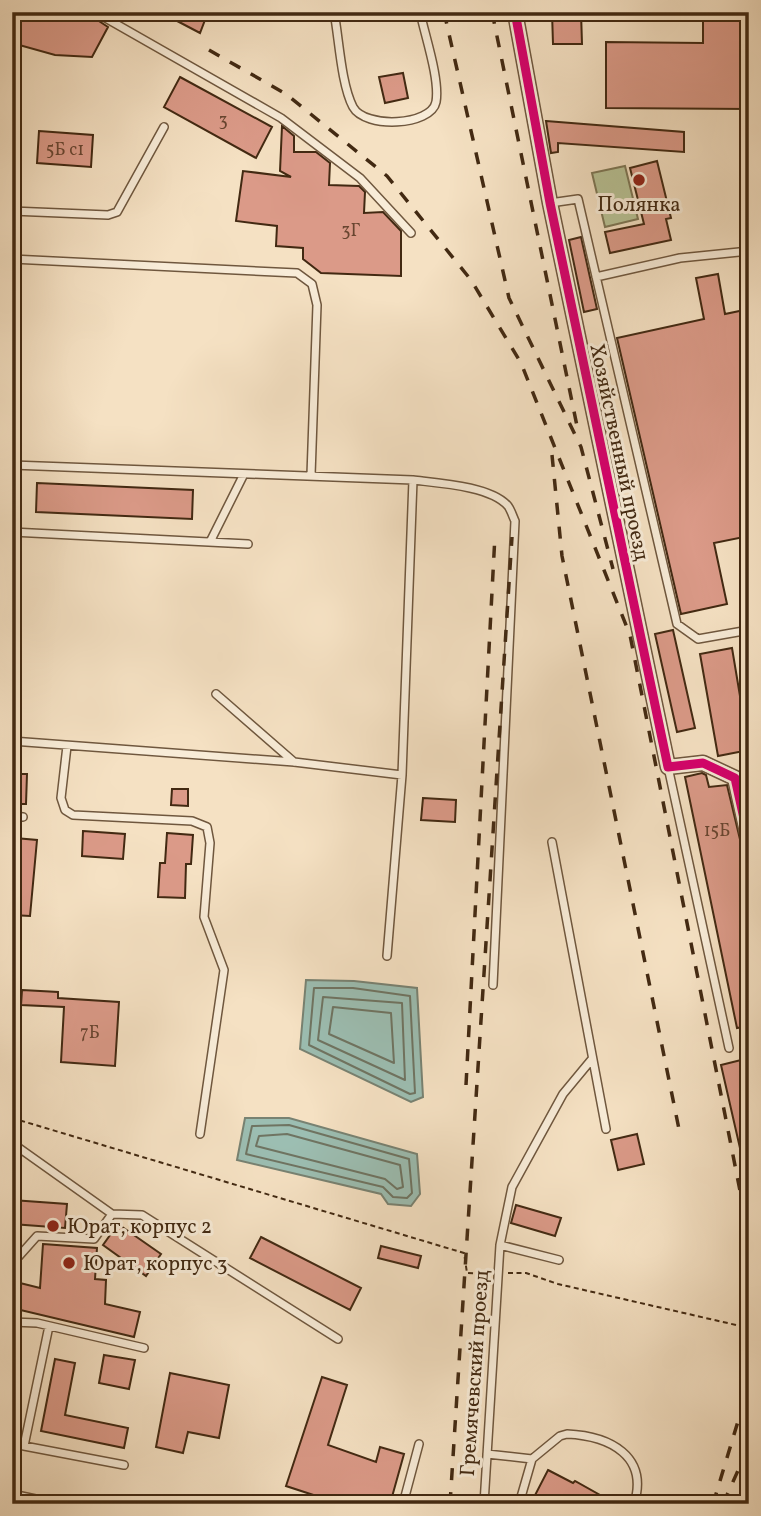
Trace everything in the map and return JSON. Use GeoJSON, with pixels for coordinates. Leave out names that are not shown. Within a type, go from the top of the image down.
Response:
{"type":"FeatureCollection","features":[{"type":"Feature","properties":{"kind":"street","name":"Хозяйственный проезд"},"geometry":{"type":"LineString","coordinates":[[515,12],[550,203],[668,767]]}},
{"type":"Feature","properties":{"kind":"street"},"geometry":{"type":"LineString","coordinates":[[668,767],[703,763],[735,778],[749,841]]}},
{"type":"Feature","properties":{"kind":"lane"},"geometry":{"type":"LineString","coordinates":[[95,12],[281,118],[360,178],[411,233]]}},
{"type":"Feature","properties":{"kind":"lane"},"geometry":{"type":"LineString","coordinates":[[334,12],[354,110],[363,118],[377,122],[423,116],[431,112],[436,103],[436,88],[420,12]]}},
{"type":"Feature","properties":{"kind":"lane"},"geometry":{"type":"LineString","coordinates":[[12,211],[108,215],[117,212],[164,127]]}},
{"type":"Feature","properties":{"kind":"lane"},"geometry":{"type":"LineString","coordinates":[[550,203],[578,199],[677,624],[698,639],[749,631]]}},
{"type":"Feature","properties":{"kind":"lane"},"geometry":{"type":"LineString","coordinates":[[596,277],[680,258],[749,251]]}},
{"type":"Feature","properties":{"kind":"lane"},"geometry":{"type":"LineString","coordinates":[[12,259],[297,273],[312,284],[317,306],[310,475]]}},
{"type":"Feature","properties":{"kind":"lane"},"geometry":{"type":"LineString","coordinates":[[12,465],[243,476],[310,475],[414,480],[455,485],[490,495],[508,506],[515,521],[493,985]]}},
{"type":"Feature","properties":{"kind":"lane"},"geometry":{"type":"LineString","coordinates":[[210,542],[243,476]]}},
{"type":"Feature","properties":{"kind":"lane"},"geometry":{"type":"LineString","coordinates":[[387,956],[402,775],[414,480]]}},
{"type":"Feature","properties":{"kind":"lane"},"geometry":{"type":"LineString","coordinates":[[12,532],[247,544]]}},
{"type":"Feature","properties":{"kind":"lane"},"geometry":{"type":"LineString","coordinates":[[216,694],[295,762]]}},
{"type":"Feature","properties":{"kind":"lane"},"geometry":{"type":"LineString","coordinates":[[12,741],[295,762],[402,775]]}},
{"type":"Feature","properties":{"kind":"lane"},"geometry":{"type":"LineString","coordinates":[[66,746],[61,798],[65,810],[74,815],[192,821],[206,827],[210,843],[204,917],[224,970],[200,1134]]}},
{"type":"Feature","properties":{"kind":"lane"},"geometry":{"type":"LineString","coordinates":[[668,767],[729,1048]]}},
{"type":"Feature","properties":{"kind":"lane"},"geometry":{"type":"LineString","coordinates":[[12,816],[23,817]]}},
{"type":"Feature","properties":{"kind":"lane"},"geometry":{"type":"LineString","coordinates":[[552,842],[606,1129]]}},
{"type":"Feature","properties":{"kind":"lane","name":"Гремячевский проезд"},"geometry":{"type":"LineString","coordinates":[[484,1504],[500,1245],[512,1187],[563,1094],[592,1059]]}},
{"type":"Feature","properties":{"kind":"lane"},"geometry":{"type":"LineString","coordinates":[[12,1143],[112,1213],[142,1215],[338,1339]]}},
{"type":"Feature","properties":{"kind":"lane"},"geometry":{"type":"LineString","coordinates":[[12,1264],[37,1236],[94,1239],[112,1213]]}},
{"type":"Feature","properties":{"kind":"lane"},"geometry":{"type":"LineString","coordinates":[[500,1245],[559,1260]]}},
{"type":"Feature","properties":{"kind":"lane"},"geometry":{"type":"LineString","coordinates":[[12,1322],[49,1326],[144,1348]]}},
{"type":"Feature","properties":{"kind":"lane"},"geometry":{"type":"LineString","coordinates":[[49,1326],[24,1446],[124,1465]]}},
{"type":"Feature","properties":{"kind":"lane"},"geometry":{"type":"LineString","coordinates":[[519,1504],[532,1458],[560,1436],[567,1434],[617,1447],[632,1460],[638,1473],[638,1490],[634,1504]]}},
{"type":"Feature","properties":{"kind":"lane"},"geometry":{"type":"LineString","coordinates":[[403,1504],[419,1444]]}},
{"type":"Feature","properties":{"kind":"lane"},"geometry":{"type":"LineString","coordinates":[[487,1454],[532,1458]]}},
{"type":"Feature","properties":{"kind":"lane"},"geometry":{"type":"LineString","coordinates":[[12,1494],[59,1504]]}},
{"type":"Feature","properties":{"kind":"path"},"geometry":{"type":"LineString","coordinates":[[12,1118],[464,1254],[467,1273],[526,1273],[558,1284],[749,1328]]}},
{"type":"Feature","properties":{"kind":"green space"},"geometry":{"type":"Polygon","coordinates":[[[625,166],[638,219],[605,227],[592,173],[625,166]]]}},
{"type":"Feature","properties":{"kind":"water"},"geometry":{"type":"Polygon","coordinates":[[[306,980],[354,981],[417,988],[423,1097],[411,1102],[300,1049],[306,980]]]}},
{"type":"Feature","properties":{"kind":"water"},"geometry":{"type":"Polygon","coordinates":[[[245,1118],[289,1118],[417,1154],[420,1194],[411,1206],[388,1204],[381,1194],[237,1160],[245,1118]]]}},
{"type":"Feature","properties":{"kind":"building"},"geometry":{"type":"Polygon","coordinates":[[[12,12],[85,12],[108,27],[92,57],[55,55],[12,43],[12,12]]]}},
{"type":"Feature","properties":{"kind":"building"},"geometry":{"type":"Polygon","coordinates":[[[160,12],[208,12],[200,33],[160,12]]]}},
{"type":"Feature","properties":{"kind":"building"},"geometry":{"type":"Polygon","coordinates":[[[552,12],[581,12],[582,44],[553,44],[552,12]]]}},
{"type":"Feature","properties":{"kind":"building"},"geometry":{"type":"Polygon","coordinates":[[[703,12],[749,12],[749,109],[606,108],[606,42],[703,43],[703,12]]]}},
{"type":"Feature","properties":{"kind":"building"},"geometry":{"type":"Polygon","coordinates":[[[403,73],[408,98],[385,103],[379,77],[403,73]]]}},
{"type":"Feature","properties":{"kind":"building"},"geometry":{"type":"Polygon","coordinates":[[[180,77],[272,127],[256,158],[164,107],[180,77]]]}},
{"type":"Feature","properties":{"kind":"building"},"geometry":{"type":"Polygon","coordinates":[[[546,121],[684,132],[684,152],[558,143],[558,152],[551,153],[546,121]]]}},
{"type":"Feature","properties":{"kind":"building"},"geometry":{"type":"Polygon","coordinates":[[[282,126],[294,136],[294,152],[316,152],[330,163],[329,185],[359,186],[365,192],[364,213],[383,212],[401,231],[401,276],[321,273],[303,259],[303,248],[276,246],[277,226],[236,221],[243,171],[291,177],[280,171],[282,126]]]}},
{"type":"Feature","properties":{"kind":"building"},"geometry":{"type":"Polygon","coordinates":[[[39,131],[93,135],[91,167],[37,163],[39,131]]]}},
{"type":"Feature","properties":{"kind":"building"},"geometry":{"type":"Polygon","coordinates":[[[657,161],[671,218],[666,219],[671,240],[610,253],[605,232],[644,224],[630,168],[657,161]]]}},
{"type":"Feature","properties":{"kind":"building"},"geometry":{"type":"Polygon","coordinates":[[[581,237],[597,309],[584,312],[569,240],[581,237]]]}},
{"type":"Feature","properties":{"kind":"building"},"geometry":{"type":"Polygon","coordinates":[[[718,274],[725,314],[749,309],[749,536],[714,543],[727,604],[681,614],[617,338],[704,319],[696,278],[718,274]]]}},
{"type":"Feature","properties":{"kind":"building"},"geometry":{"type":"Polygon","coordinates":[[[37,483],[193,490],[192,519],[36,512],[37,483]]]}},
{"type":"Feature","properties":{"kind":"building"},"geometry":{"type":"Polygon","coordinates":[[[673,630],[695,728],[677,732],[655,634],[673,630]]]}},
{"type":"Feature","properties":{"kind":"building"},"geometry":{"type":"Polygon","coordinates":[[[732,648],[749,750],[718,756],[700,654],[732,648]]]}},
{"type":"Feature","properties":{"kind":"building"},"geometry":{"type":"Polygon","coordinates":[[[702,773],[706,775],[709,787],[727,785],[749,877],[749,1026],[737,1028],[685,777],[702,773]]]}},
{"type":"Feature","properties":{"kind":"building"},"geometry":{"type":"Polygon","coordinates":[[[15,774],[27,774],[26,804],[12,804],[15,774]]]}},
{"type":"Feature","properties":{"kind":"building"},"geometry":{"type":"Polygon","coordinates":[[[172,789],[188,789],[188,806],[171,805],[172,789]]]}},
{"type":"Feature","properties":{"kind":"building"},"geometry":{"type":"Polygon","coordinates":[[[423,798],[456,800],[455,822],[421,820],[423,798]]]}},
{"type":"Feature","properties":{"kind":"building"},"geometry":{"type":"Polygon","coordinates":[[[83,831],[125,834],[123,859],[82,856],[83,831]]]}},
{"type":"Feature","properties":{"kind":"building"},"geometry":{"type":"Polygon","coordinates":[[[167,833],[193,835],[191,864],[186,864],[185,898],[158,897],[160,863],[165,863],[167,833]]]}},
{"type":"Feature","properties":{"kind":"building"},"geometry":{"type":"Polygon","coordinates":[[[15,838],[37,840],[30,916],[12,915],[15,838]]]}},
{"type":"Feature","properties":{"kind":"building"},"geometry":{"type":"Polygon","coordinates":[[[22,990],[58,992],[58,998],[119,1002],[115,1066],[61,1062],[64,1007],[21,1005],[22,990]]]}},
{"type":"Feature","properties":{"kind":"building"},"geometry":{"type":"Polygon","coordinates":[[[749,1058],[749,1170],[745,1170],[721,1065],[749,1058]]]}},
{"type":"Feature","properties":{"kind":"building"},"geometry":{"type":"Polygon","coordinates":[[[637,1134],[644,1164],[618,1170],[611,1140],[637,1134]]]}},
{"type":"Feature","properties":{"kind":"building","name":"Юрат, корпус 2"},"geometry":{"type":"Polygon","coordinates":[[[12,1200],[67,1204],[65,1228],[12,1224],[12,1200]]]}},
{"type":"Feature","properties":{"kind":"building"},"geometry":{"type":"Polygon","coordinates":[[[516,1205],[561,1218],[555,1236],[511,1223],[516,1205]]]}},
{"type":"Feature","properties":{"kind":"building"},"geometry":{"type":"Polygon","coordinates":[[[118,1224],[161,1254],[146,1276],[103,1245],[118,1224]]]}},
{"type":"Feature","properties":{"kind":"building"},"geometry":{"type":"Polygon","coordinates":[[[261,1237],[361,1288],[350,1310],[250,1258],[261,1237]]]}},
{"type":"Feature","properties":{"kind":"building"},"geometry":{"type":"Polygon","coordinates":[[[43,1244],[97,1248],[95,1279],[106,1280],[105,1304],[140,1312],[134,1337],[12,1308],[16,1282],[40,1288],[43,1244]]]}},
{"type":"Feature","properties":{"kind":"building"},"geometry":{"type":"Polygon","coordinates":[[[381,1246],[421,1256],[418,1268],[378,1258],[381,1246]]]}},
{"type":"Feature","properties":{"kind":"building"},"geometry":{"type":"Polygon","coordinates":[[[104,1355],[135,1360],[129,1389],[99,1383],[104,1355]]]}},
{"type":"Feature","properties":{"kind":"building"},"geometry":{"type":"Polygon","coordinates":[[[55,1359],[75,1363],[65,1415],[128,1428],[124,1448],[41,1431],[55,1359]]]}},
{"type":"Feature","properties":{"kind":"building"},"geometry":{"type":"Polygon","coordinates":[[[170,1373],[229,1385],[219,1438],[188,1432],[183,1453],[156,1447],[170,1373]]]}},
{"type":"Feature","properties":{"kind":"building"},"geometry":{"type":"Polygon","coordinates":[[[322,1377],[347,1385],[328,1445],[376,1462],[380,1447],[404,1454],[390,1504],[341,1504],[286,1486],[322,1377]]]}},
{"type":"Feature","properties":{"kind":"building"},"geometry":{"type":"Polygon","coordinates":[[[548,1470],[573,1483],[575,1481],[616,1504],[538,1504],[532,1501],[548,1470]]]}},
{"type":"Feature","properties":{"kind":"railway"},"geometry":{"type":"LineString","coordinates":[[444,12],[509,298],[581,447],[613,569]]}},
{"type":"Feature","properties":{"kind":"railway"},"geometry":{"type":"LineString","coordinates":[[492,12],[577,426]]}},
{"type":"Feature","properties":{"kind":"railway"},"geometry":{"type":"LineString","coordinates":[[209,50],[286,94],[387,176],[471,280],[521,363],[630,635],[747,1226],[749,1253]]}},
{"type":"Feature","properties":{"kind":"railway"},"geometry":{"type":"LineString","coordinates":[[552,455],[562,556],[680,1134]]}},
{"type":"Feature","properties":{"kind":"railway"},"geometry":{"type":"LineString","coordinates":[[466,1085],[495,535]]}},
{"type":"Feature","properties":{"kind":"railway"},"geometry":{"type":"LineString","coordinates":[[450,1504],[512,537]]}},
{"type":"Feature","properties":{"kind":"railway"},"geometry":{"type":"LineString","coordinates":[[713,1504],[746,1395],[749,1368]]}},
{"type":"Feature","properties":{"kind":"railway"},"geometry":{"type":"LineString","coordinates":[[723,1504],[749,1446]]}},
{"type":"Feature","properties":{"kind":"cycle path"},"geometry":{"type":"LineString","coordinates":[[515,12],[550,203],[668,767],[703,763],[735,778],[749,841]]}},
{"type":"Feature","properties":{"kind":"place","name":"Полянка"},"geometry":{"type":"Point","coordinates":[639,180]}},
{"type":"Feature","properties":{"kind":"place","name":"Юрат, корпус 2"},"geometry":{"type":"Point","coordinates":[53,1226]}},
{"type":"Feature","properties":{"kind":"place","name":"Юрат, корпус 3"},"geometry":{"type":"Point","coordinates":[69,1263]}}]}
